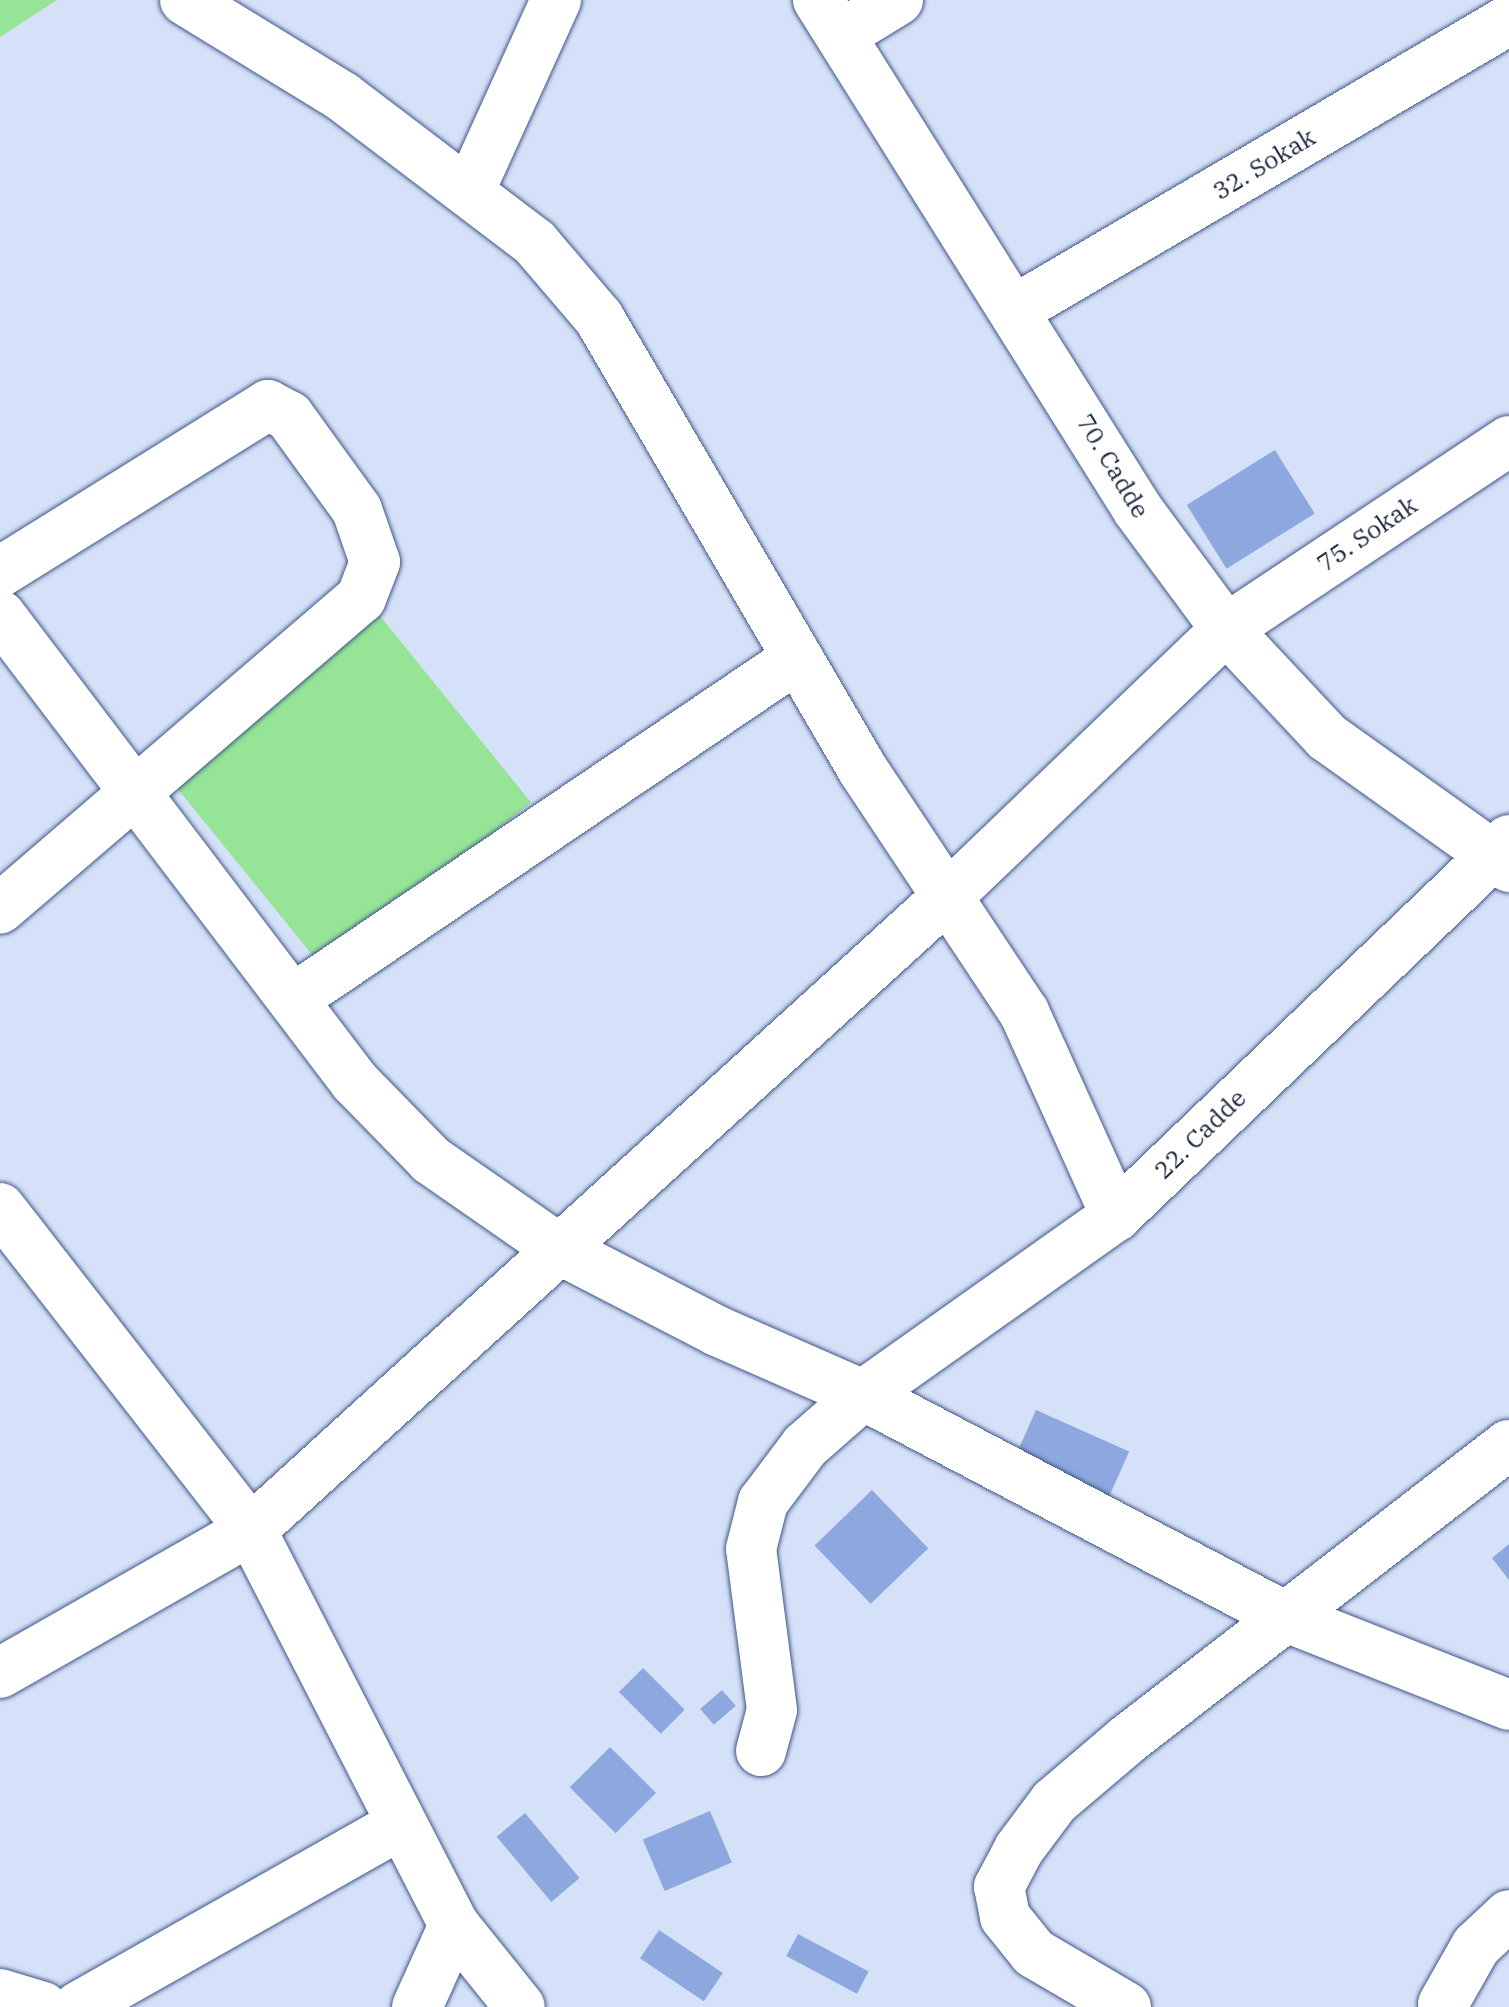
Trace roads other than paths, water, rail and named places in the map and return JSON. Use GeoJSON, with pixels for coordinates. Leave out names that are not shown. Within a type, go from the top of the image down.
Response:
{"type":"FeatureCollection","features":[{"type":"Feature","properties":{"kind":"street"},"geometry":{"type":"LineString","coordinates":[[186,0],[254,18],[535,243],[599,318],[798,658],[1024,1012],[1116,1216]]}},
{"type":"Feature","properties":{"kind":"street"},"geometry":{"type":"LineString","coordinates":[[469,192],[556,0]]}},
{"type":"Feature","properties":{"kind":"street"},"geometry":{"type":"LineString","coordinates":[[830,17],[898,0]]}},
{"type":"Feature","properties":{"kind":"street","name":"70. Cadde"},"geometry":{"type":"LineString","coordinates":[[830,17],[1018,308],[1138,510],[1226,629],[1327,737],[1504,854]]}},
{"type":"Feature","properties":{"kind":"street","name":"32. Sokak"},"geometry":{"type":"LineString","coordinates":[[1018,308],[1509,20]]}},
{"type":"Feature","properties":{"kind":"street"},"geometry":{"type":"LineString","coordinates":[[0,572],[268,404],[289,416],[357,510],[376,562],[361,598],[0,908]]}},
{"type":"Feature","properties":{"kind":"street","name":"75. Sokak"},"geometry":{"type":"LineString","coordinates":[[0,1673],[251,1530],[948,897],[1226,629],[1509,442]]}},
{"type":"Feature","properties":{"kind":"street"},"geometry":{"type":"LineString","coordinates":[[0,615],[293,999],[431,1160],[559,1249],[863,1394],[1286,1618],[1509,1705]]}},
{"type":"Feature","properties":{"kind":"street"},"geometry":{"type":"LineString","coordinates":[[293,999],[798,658]]}},
{"type":"Feature","properties":{"kind":"street","name":"22. Cadde"},"geometry":{"type":"LineString","coordinates":[[761,1752],[772,1710],[750,1550],[763,1502],[805,1446],[863,1394],[1116,1216],[1504,854]]}},
{"type":"Feature","properties":{"kind":"street"},"geometry":{"type":"LineString","coordinates":[[0,1208],[251,1530],[454,1924],[520,2007]]}},
{"type":"Feature","properties":{"kind":"street"},"geometry":{"type":"LineString","coordinates":[[1126,2007],[1034,1953],[1006,1917],[998,1887],[1054,1802],[1509,1446]]}},
{"type":"Feature","properties":{"kind":"street"},"geometry":{"type":"LineString","coordinates":[[78,2007],[401,1824]]}},
{"type":"Feature","properties":{"kind":"street"},"geometry":{"type":"LineString","coordinates":[[1437,2006],[1476,1946],[1509,1915]]}},
{"type":"Feature","properties":{"kind":"street"},"geometry":{"type":"LineString","coordinates":[[418,2007],[454,1924]]}},
{"type":"Feature","properties":{"kind":"street"},"geometry":{"type":"LineString","coordinates":[[0,1994],[43,2007]]}}]}
